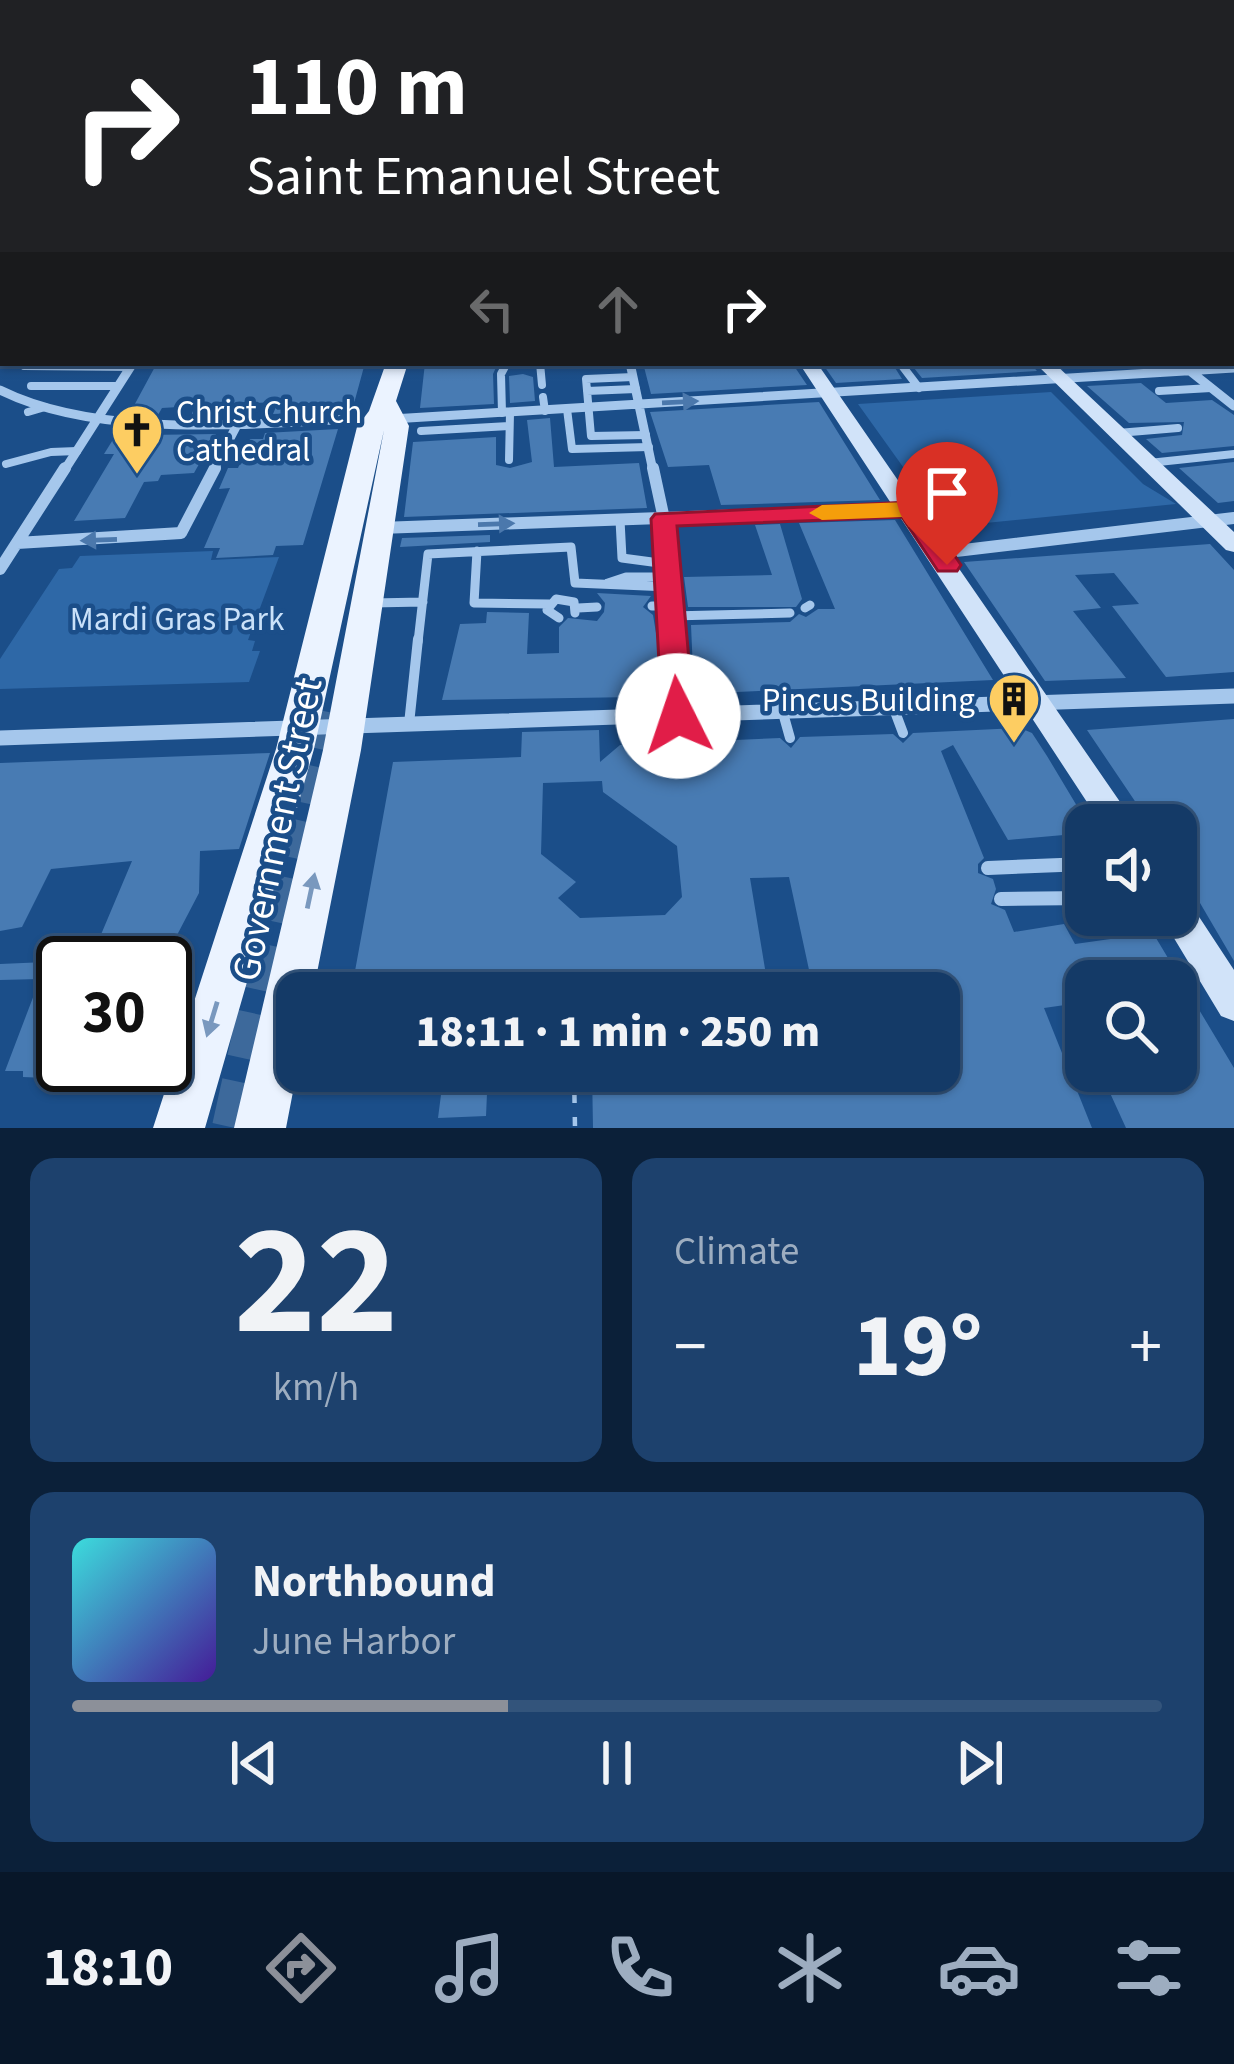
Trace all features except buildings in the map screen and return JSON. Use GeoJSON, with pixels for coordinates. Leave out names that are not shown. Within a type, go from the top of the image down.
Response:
{"type":"FeatureCollection","features":[{"type":"Feature","properties":{"kind":"main road","name":"Government Street"},"geometry":{"type":"LineString","coordinates":[[179,1128],[299,728],[396,366]]}},
{"type":"Feature","properties":{"kind":"main road","name":"Government Street"},"geometry":{"type":"LineString","coordinates":[[260,1128],[370,532],[386,416]]}},
{"type":"Feature","properties":{"kind":"main road","name":"Government Street"},"geometry":{"type":"LineString","coordinates":[[337,712],[367,604],[370,532]]}},
{"type":"Feature","properties":{"kind":"street"},"geometry":{"type":"LineString","coordinates":[[0,569],[131,366]]}},
{"type":"Feature","properties":{"kind":"street"},"geometry":{"type":"LineString","coordinates":[[810,366],[1106,804]]}},
{"type":"Feature","properties":{"kind":"street"},"geometry":{"type":"LineString","coordinates":[[1185,367],[1234,406]]}},
{"type":"Feature","properties":{"kind":"street"},"geometry":{"type":"LineString","coordinates":[[0,390],[12,399],[45,407],[237,425],[386,416],[444,423],[506,413],[919,388],[1051,370],[1234,368]]}},
{"type":"Feature","properties":{"kind":"street"},"geometry":{"type":"LineString","coordinates":[[1051,370],[1149,463],[1223,520],[1234,545]]}},
{"type":"Feature","properties":{"kind":"street"},"geometry":{"type":"LineString","coordinates":[[633,376],[664,519],[678,716]]}},
{"type":"Feature","properties":{"kind":"street"},"geometry":{"type":"LineString","coordinates":[[17,543],[181,533],[237,425]]}},
{"type":"Feature","properties":{"kind":"street"},"geometry":{"type":"LineString","coordinates":[[370,532],[910,509]]}},
{"type":"Feature","properties":{"kind":"street"},"geometry":{"type":"LineString","coordinates":[[940,553],[1223,520]]}},
{"type":"Feature","properties":{"kind":"street"},"geometry":{"type":"LineString","coordinates":[[0,738],[299,728],[337,712],[409,724],[1234,696]]}},
{"type":"Feature","properties":{"kind":"street"},"geometry":{"type":"LineString","coordinates":[[1192,936],[1234,1003]]}},
{"type":"Feature","properties":{"kind":"lane"},"geometry":{"type":"LineString","coordinates":[[505,366],[501,374],[509,460]]}},
{"type":"Feature","properties":{"kind":"lane"},"geometry":{"type":"LineString","coordinates":[[540,366],[542,386]]}},
{"type":"Feature","properties":{"kind":"lane"},"geometry":{"type":"LineString","coordinates":[[902,366],[919,388]]}},
{"type":"Feature","properties":{"kind":"lane"},"geometry":{"type":"LineString","coordinates":[[633,376],[587,392],[591,436],[647,441]]}},
{"type":"Feature","properties":{"kind":"lane"},"geometry":{"type":"LineString","coordinates":[[31,386],[118,386]]}},
{"type":"Feature","properties":{"kind":"lane"},"geometry":{"type":"LineString","coordinates":[[1159,391],[1211,388]]}},
{"type":"Feature","properties":{"kind":"lane"},"geometry":{"type":"LineString","coordinates":[[543,397],[545,411]]}},
{"type":"Feature","properties":{"kind":"lane"},"geometry":{"type":"LineString","coordinates":[[28,412],[45,407]]}},
{"type":"Feature","properties":{"kind":"lane"},"geometry":{"type":"LineString","coordinates":[[567,410],[572,449],[647,441]]}},
{"type":"Feature","properties":{"kind":"lane"},"geometry":{"type":"LineString","coordinates":[[386,416],[509,426]]}},
{"type":"Feature","properties":{"kind":"lane"},"geometry":{"type":"LineString","coordinates":[[1118,434],[1178,428]]}},
{"type":"Feature","properties":{"kind":"lane"},"geometry":{"type":"LineString","coordinates":[[6,464],[51,452],[77,451]]}},
{"type":"Feature","properties":{"kind":"lane"},"geometry":{"type":"LineString","coordinates":[[1149,463],[1234,454]]}},
{"type":"Feature","properties":{"kind":"lane"},"geometry":{"type":"LineString","coordinates":[[620,520],[622,558],[668,576]]}},
{"type":"Feature","properties":{"kind":"lane"},"geometry":{"type":"LineString","coordinates":[[409,724],[428,554],[571,547],[574,584],[668,576]]}},
{"type":"Feature","properties":{"kind":"lane"},"geometry":{"type":"LineString","coordinates":[[477,551],[474,603],[549,604],[566,598],[576,611],[597,607]]}},
{"type":"Feature","properties":{"kind":"lane"},"geometry":{"type":"LineString","coordinates":[[367,604],[423,602]]}},
{"type":"Feature","properties":{"kind":"lane"},"geometry":{"type":"LineString","coordinates":[[549,604],[548,613],[559,618]]}},
{"type":"Feature","properties":{"kind":"lane"},"geometry":{"type":"LineString","coordinates":[[652,606],[671,611],[790,613]]}},
{"type":"Feature","properties":{"kind":"lane"},"geometry":{"type":"LineString","coordinates":[[894,709],[903,734]]}},
{"type":"Feature","properties":{"kind":"lane"},"geometry":{"type":"LineString","coordinates":[[783,713],[790,737]]}},
{"type":"Feature","properties":{"kind":"lane"},"geometry":{"type":"LineString","coordinates":[[988,868],[1065,865]]}},
{"type":"Feature","properties":{"kind":"lane"},"geometry":{"type":"LineString","coordinates":[[1000,899],[1065,898]]}},
{"type":"Feature","properties":{"kind":"path"},"geometry":{"type":"LineString","coordinates":[[574,1092],[575,1128]]}},
{"type":"Feature","properties":{"kind":"green space"},"geometry":{"type":"Polygon","coordinates":[[[1051,392],[1143,484],[1176,504],[946,527],[858,404],[1051,392]]]}},
{"type":"Feature","properties":{"kind":"green space","name":"Mardi Gras Park"},"geometry":{"type":"Polygon","coordinates":[[[213,551],[211,560],[279,557],[248,640],[255,641],[252,651],[260,651],[249,682],[0,689],[0,659],[59,569],[72,568],[80,556],[213,551]]]}},
{"type":"Feature","properties":{"kind":"tunnel"},"geometry":{"type":"LineString","coordinates":[[294,858],[329,698]]}},
{"type":"Feature","properties":{"kind":"tunnel"},"geometry":{"type":"LineString","coordinates":[[235,1128],[295,855]]}},
{"type":"Feature","properties":{"kind":"slow traffic"},"geometry":{"type":"LineString","coordinates":[[822,513],[910,509],[918,521]]}},
{"type":"Feature","properties":{"kind":"place","name":"Christ Church Cathedral"},"geometry":{"type":"Point","coordinates":[137,476]}},
{"type":"Feature","properties":{"kind":"place","name":"Pincus Building"},"geometry":{"type":"Point","coordinates":[1014,745]}},
{"type":"Feature","properties":{"kind":"route"},"geometry":{"type":"LineString","coordinates":[[678,716],[664,519],[910,509],[947,565]]}}]}
